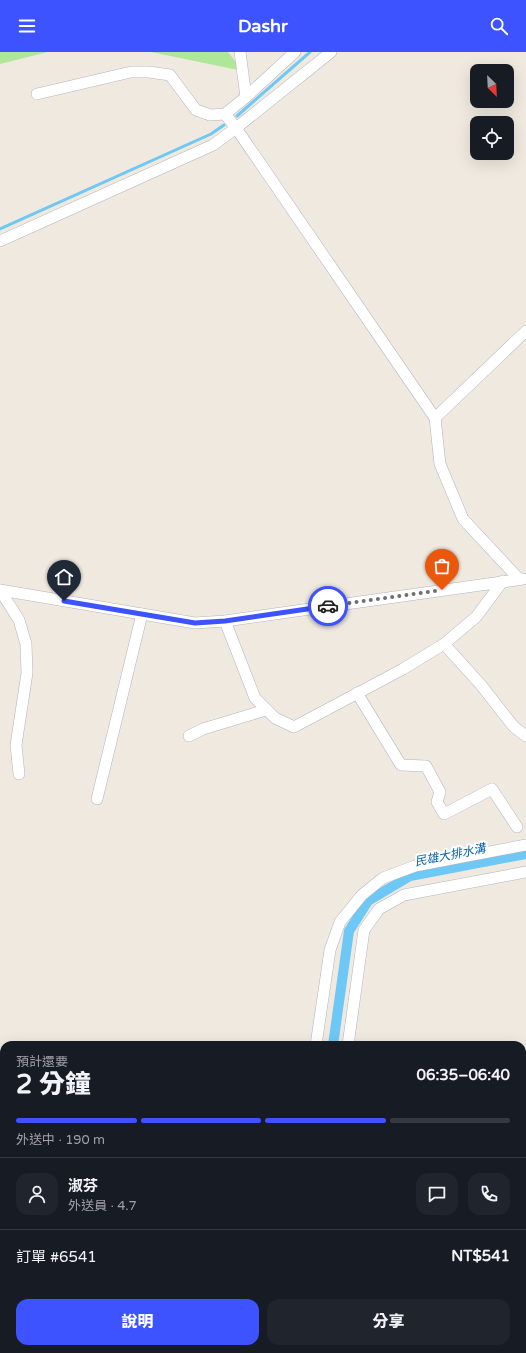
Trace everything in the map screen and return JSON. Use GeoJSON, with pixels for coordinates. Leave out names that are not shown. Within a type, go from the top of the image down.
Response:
{"type":"FeatureCollection","features":[{"type":"Feature","properties":{"kind":"street"},"geometry":{"type":"LineString","coordinates":[[240,52],[246,97]]}},
{"type":"Feature","properties":{"kind":"street"},"geometry":{"type":"LineString","coordinates":[[37,94],[131,72],[149,72],[170,75],[196,110],[210,115],[224,114],[246,97],[295,52]]}},
{"type":"Feature","properties":{"kind":"street"},"geometry":{"type":"LineString","coordinates":[[0,241],[212,145],[236,128],[331,52]]}},
{"type":"Feature","properties":{"kind":"street"},"geometry":{"type":"LineString","coordinates":[[224,114],[236,128],[435,418],[440,464],[463,519],[522,579]]}},
{"type":"Feature","properties":{"kind":"street"},"geometry":{"type":"LineString","coordinates":[[435,418],[526,331]]}},
{"type":"Feature","properties":{"kind":"street"},"geometry":{"type":"LineString","coordinates":[[0,590],[195,623],[225,621],[522,579]]}},
{"type":"Feature","properties":{"kind":"street"},"geometry":{"type":"LineString","coordinates":[[225,621],[255,698],[275,718],[294,727],[444,644],[476,617],[504,581]]}},
{"type":"Feature","properties":{"kind":"street"},"geometry":{"type":"LineString","coordinates":[[0,590],[19,620],[26,644],[27,673],[16,745],[20,774]]}},
{"type":"Feature","properties":{"kind":"street"},"geometry":{"type":"LineString","coordinates":[[98,799],[142,614]]}},
{"type":"Feature","properties":{"kind":"street"},"geometry":{"type":"LineString","coordinates":[[444,644],[514,727],[526,736]]}},
{"type":"Feature","properties":{"kind":"street"},"geometry":{"type":"LineString","coordinates":[[357,693],[401,765],[426,766],[440,792],[437,802],[444,814],[492,789],[517,827]]}},
{"type":"Feature","properties":{"kind":"street"},"geometry":{"type":"LineString","coordinates":[[189,736],[203,729],[266,710]]}},
{"type":"Feature","properties":{"kind":"street"},"geometry":{"type":"LineString","coordinates":[[317,1041],[330,950],[340,922],[362,896],[383,878],[415,866],[526,845]]}},
{"type":"Feature","properties":{"kind":"street"},"geometry":{"type":"LineString","coordinates":[[349,1041],[364,930],[379,909],[404,895],[526,872]]}},
{"type":"Feature","properties":{"kind":"green space"},"geometry":{"type":"Polygon","coordinates":[[[0,52],[48,52],[0,64],[0,52]]]}},
{"type":"Feature","properties":{"kind":"green space"},"geometry":{"type":"Polygon","coordinates":[[[151,52],[228,52],[243,71],[151,52]]]}},
{"type":"Feature","properties":{"kind":"waterway"},"geometry":{"type":"LineString","coordinates":[[237,116],[310,52]]}},
{"type":"Feature","properties":{"kind":"waterway"},"geometry":{"type":"LineString","coordinates":[[0,229],[211,134],[224,125]]}},
{"type":"Feature","properties":{"kind":"waterway","name":"民雄大排水溝"},"geometry":{"type":"LineString","coordinates":[[334,1041],[349,931],[368,901],[410,876],[526,854]]}},
{"type":"Feature","properties":{"kind":"way so far"},"geometry":{"type":"LineString","coordinates":[[328,606],[442,590]]}},
{"type":"Feature","properties":{"kind":"route"},"geometry":{"type":"LineString","coordinates":[[64,601],[195,623],[225,621],[328,606]]}}]}
